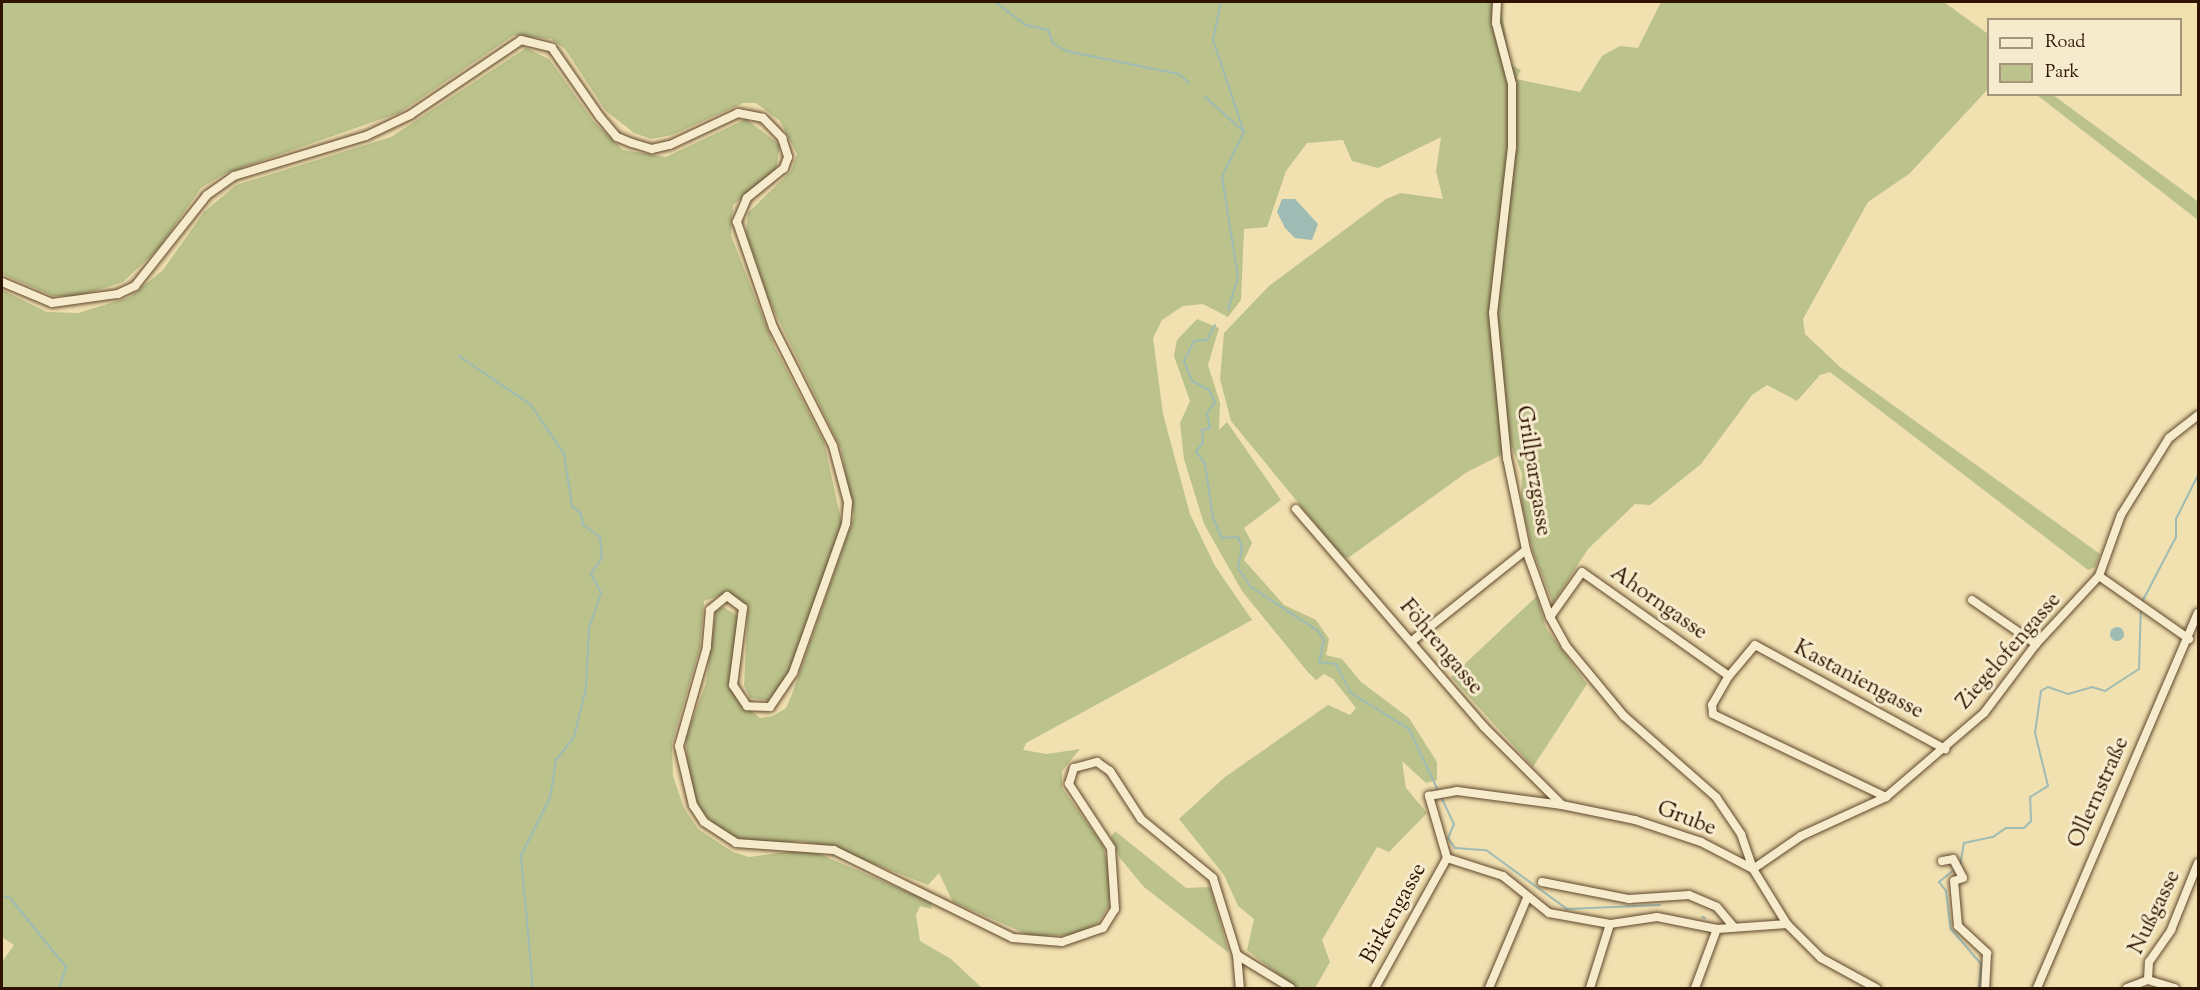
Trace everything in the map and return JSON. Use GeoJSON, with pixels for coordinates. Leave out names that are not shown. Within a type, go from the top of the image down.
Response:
{"type":"FeatureCollection","features":[{"type":"Feature","properties":{"kind":"street","name":"Grillparzgasse"},"geometry":{"type":"LineString","coordinates":[[1497,2],[1496,23],[1512,84],[1512,137],[1508,215],[1493,313],[1507,458],[1526,550],[1550,617],[1605,697],[1716,797],[1741,834],[1753,869]]}},
{"type":"Feature","properties":{"kind":"street"},"geometry":{"type":"LineString","coordinates":[[2,282],[52,303],[118,294],[135,286],[207,195],[234,176],[366,136],[410,115],[521,40],[552,48],[600,117],[618,137],[632,143],[652,148],[670,145],[726,117],[754,113],[782,138],[788,157],[784,168],[747,198],[737,222],[773,327],[833,446],[848,502],[846,524],[793,673],[770,707],[747,706],[733,685],[743,608],[727,596],[710,610],[706,653],[679,746],[693,805],[704,822],[736,843],[834,850],[1012,938],[1062,942],[1103,928],[1115,909],[1111,848],[1069,784],[1074,768],[1097,762],[1110,771],[1141,819],[1213,878],[1237,955],[1240,988]]}},
{"type":"Feature","properties":{"kind":"street","name":"Ziegelofengasse"},"geometry":{"type":"LineString","coordinates":[[1753,869],[1801,836],[1886,797],[1945,749],[1984,713],[2036,644],[2099,576],[2121,515],[2157,457],[2169,438],[2199,415]]}},
{"type":"Feature","properties":{"kind":"street","name":"Föhrengasse"},"geometry":{"type":"LineString","coordinates":[[1296,508],[1484,727],[1562,805]]}},
{"type":"Feature","properties":{"kind":"street"},"geometry":{"type":"LineString","coordinates":[[1412,641],[1526,550]]}},
{"type":"Feature","properties":{"kind":"street","name":"Ahorngasse"},"geometry":{"type":"LineString","coordinates":[[1550,617],[1582,572],[1729,676]]}},
{"type":"Feature","properties":{"kind":"street"},"geometry":{"type":"LineString","coordinates":[[2099,576],[2189,639]]}},
{"type":"Feature","properties":{"kind":"street"},"geometry":{"type":"LineString","coordinates":[[1972,600],[2036,644]]}},
{"type":"Feature","properties":{"kind":"street","name":"Ollernstraße"},"geometry":{"type":"LineString","coordinates":[[2037,988],[2199,613]]}},
{"type":"Feature","properties":{"kind":"street","name":"Kastaniengasse"},"geometry":{"type":"LineString","coordinates":[[1729,676],[1755,645],[1945,749]]}},
{"type":"Feature","properties":{"kind":"street"},"geometry":{"type":"LineString","coordinates":[[1729,676],[1712,705],[1721,721],[1886,797]]}},
{"type":"Feature","properties":{"kind":"street","name":"Grube"},"geometry":{"type":"LineString","coordinates":[[1447,858],[1429,796],[1442,791],[1562,805],[1673,830],[1753,869]]}},
{"type":"Feature","properties":{"kind":"street"},"geometry":{"type":"LineString","coordinates":[[1447,858],[1503,876],[1527,898],[1575,921],[1610,924],[1657,917],[1717,929],[1787,924]]}},
{"type":"Feature","properties":{"kind":"street","name":"Birkengasse"},"geometry":{"type":"LineString","coordinates":[[1375,988],[1447,858]]}},
{"type":"Feature","properties":{"kind":"street"},"geometry":{"type":"LineString","coordinates":[[1942,861],[1953,859],[1960,874],[1954,881],[1958,926],[1987,953],[1985,988]]}},
{"type":"Feature","properties":{"kind":"street","name":"Nußgasse"},"geometry":{"type":"LineString","coordinates":[[2148,980],[2149,962],[2171,930],[2199,863]]}},
{"type":"Feature","properties":{"kind":"street"},"geometry":{"type":"LineString","coordinates":[[1753,869],[1787,924],[1821,958],[1876,988]]}},
{"type":"Feature","properties":{"kind":"street"},"geometry":{"type":"LineString","coordinates":[[1542,882],[1629,899],[1689,895],[1717,907],[1734,927]]}},
{"type":"Feature","properties":{"kind":"street"},"geometry":{"type":"LineString","coordinates":[[1489,988],[1527,898]]}},
{"type":"Feature","properties":{"kind":"street"},"geometry":{"type":"LineString","coordinates":[[1590,988],[1610,924]]}},
{"type":"Feature","properties":{"kind":"street"},"geometry":{"type":"LineString","coordinates":[[1695,988],[1717,929]]}},
{"type":"Feature","properties":{"kind":"street"},"geometry":{"type":"LineString","coordinates":[[1237,955],[1292,988]]}},
{"type":"Feature","properties":{"kind":"street"},"geometry":{"type":"LineString","coordinates":[[2127,988],[2148,980],[2175,988]]}},
{"type":"Feature","properties":{"kind":"green space"},"geometry":{"type":"Polygon","coordinates":[[[2,2],[1500,2],[1511,65],[1521,70],[1516,79],[1580,92],[1602,56],[1620,46],[1638,48],[1661,2],[1944,2],[1987,33],[1987,90],[1909,174],[1868,202],[1803,319],[1805,334],[1840,367],[2100,554],[2095,567],[2088,570],[1830,372],[1820,375],[1797,401],[1767,385],[1752,395],[1701,464],[1650,505],[1635,504],[1588,549],[1553,603],[1533,552],[1521,500],[1522,474],[1509,439],[1500,439],[1503,454],[1467,472],[1348,558],[1342,556],[1231,421],[1220,379],[1224,333],[1269,286],[1386,199],[1401,193],[1443,199],[1436,171],[1441,137],[1378,168],[1352,161],[1343,140],[1307,143],[1286,171],[1267,227],[1244,229],[1241,300],[1228,317],[1203,304],[1183,306],[1162,320],[1153,338],[1163,414],[1190,514],[1215,566],[1252,620],[1026,743],[1023,750],[1047,754],[1080,749],[1062,771],[1062,788],[1103,845],[1111,880],[1109,906],[1097,924],[1073,935],[1031,936],[953,902],[939,873],[928,885],[834,848],[802,841],[758,844],[725,834],[702,812],[689,783],[686,738],[706,683],[716,611],[723,607],[737,615],[736,699],[760,718],[773,716],[786,708],[854,517],[841,449],[769,300],[746,233],[748,213],[791,171],[797,154],[780,121],[756,103],[743,103],[672,135],[651,139],[634,133],[606,111],[565,49],[551,39],[514,35],[399,113],[224,174],[201,188],[158,249],[123,282],[79,296],[53,296],[2,274],[2,2]]]}},
{"type":"Feature","properties":{"kind":"green space"},"geometry":{"type":"Polygon","coordinates":[[[526,48],[549,59],[594,122],[623,150],[666,157],[746,119],[780,145],[776,170],[733,205],[731,235],[774,346],[824,442],[842,524],[786,682],[773,701],[750,698],[744,685],[748,607],[727,593],[704,601],[700,647],[672,743],[673,776],[684,808],[698,829],[733,852],[749,857],[800,850],[822,855],[931,902],[932,909],[920,906],[916,915],[920,941],[951,959],[982,988],[2,988],[2,962],[14,945],[2,937],[2,290],[47,312],[78,313],[130,297],[163,270],[204,212],[236,185],[391,137],[526,48]]]}},
{"type":"Feature","properties":{"kind":"green space"},"geometry":{"type":"Polygon","coordinates":[[[2038,96],[2054,96],[2192,197],[2198,202],[2198,220],[2038,96]]]}},
{"type":"Feature","properties":{"kind":"green space"},"geometry":{"type":"Polygon","coordinates":[[[1197,319],[1219,328],[1208,365],[1220,403],[1219,430],[1227,422],[1281,500],[1244,528],[1252,543],[1244,560],[1284,605],[1316,620],[1329,639],[1326,655],[1342,659],[1361,682],[1409,718],[1437,762],[1437,780],[1426,783],[1402,761],[1406,788],[1427,813],[1389,852],[1377,847],[1322,940],[1330,962],[1315,988],[1296,988],[1247,950],[1254,919],[1238,906],[1224,875],[1179,819],[1225,777],[1328,705],[1350,715],[1356,708],[1333,679],[1324,674],[1316,680],[1307,671],[1242,591],[1204,524],[1184,459],[1180,423],[1190,401],[1174,356],[1177,340],[1197,319]]]}},
{"type":"Feature","properties":{"kind":"green space"},"geometry":{"type":"Polygon","coordinates":[[[1537,596],[1546,628],[1587,684],[1533,767],[1451,677],[1537,596]]]}},
{"type":"Feature","properties":{"kind":"green space"},"geometry":{"type":"Polygon","coordinates":[[[1115,831],[1186,888],[1210,887],[1229,953],[1144,887],[1120,858],[1111,837],[1115,831]]]}},
{"type":"Feature","properties":{"kind":"water"},"geometry":{"type":"Polygon","coordinates":[[[1282,199],[1295,199],[1318,224],[1312,240],[1295,238],[1285,228],[1277,212],[1282,199]]]}},
{"type":"Feature","properties":{"kind":"water"},"geometry":{"type":"Polygon","coordinates":[[[2114,627],[2120,627],[2124,634],[2120,641],[2114,641],[2110,637],[2110,631],[2114,627]]]}},
{"type":"Feature","properties":{"kind":"waterway"},"geometry":{"type":"LineString","coordinates":[[995,2],[1025,25],[1048,30],[1053,43],[1066,51],[1179,74],[1189,83]]}},
{"type":"Feature","properties":{"kind":"waterway"},"geometry":{"type":"LineString","coordinates":[[1221,2],[1213,40],[1244,132],[1222,177],[1238,277],[1228,309]]}},
{"type":"Feature","properties":{"kind":"waterway"},"geometry":{"type":"LineString","coordinates":[[1205,97],[1242,130]]}},
{"type":"Feature","properties":{"kind":"waterway"},"geometry":{"type":"LineString","coordinates":[[1215,325],[1207,340],[1194,341],[1184,361],[1192,381],[1209,390],[1215,403],[1207,413],[1210,428],[1202,430],[1203,443],[1196,451],[1205,464],[1213,518],[1222,538],[1238,537],[1242,547],[1238,568],[1251,587],[1318,631],[1324,640],[1319,662],[1336,664],[1351,693],[1409,729],[1454,824],[1448,838],[1455,848],[1486,850],[1567,909],[1660,905]]}},
{"type":"Feature","properties":{"kind":"waterway"},"geometry":{"type":"LineString","coordinates":[[459,356],[530,404],[564,454],[572,506],[581,514],[583,525],[600,537],[602,558],[591,574],[601,593],[589,628],[586,688],[574,737],[556,760],[550,798],[521,856],[533,988]]}},
{"type":"Feature","properties":{"kind":"waterway"},"geometry":{"type":"LineString","coordinates":[[2142,602],[2176,537],[2176,519],[2198,475]]}},
{"type":"Feature","properties":{"kind":"waterway"},"geometry":{"type":"LineString","coordinates":[[1960,867],[1964,843],[1993,837],[2006,828],[2024,828],[2031,821],[2030,797],[2048,786],[2035,733],[2041,691],[2048,687],[2068,694],[2092,687],[2105,691],[2139,669],[2141,607]]}},
{"type":"Feature","properties":{"kind":"waterway"},"geometry":{"type":"LineString","coordinates":[[1955,869],[1939,882],[1946,891],[1951,929],[1981,964],[1979,988]]}},
{"type":"Feature","properties":{"kind":"waterway"},"geometry":{"type":"LineString","coordinates":[[2,896],[10,898],[66,967],[59,988]]}}]}
